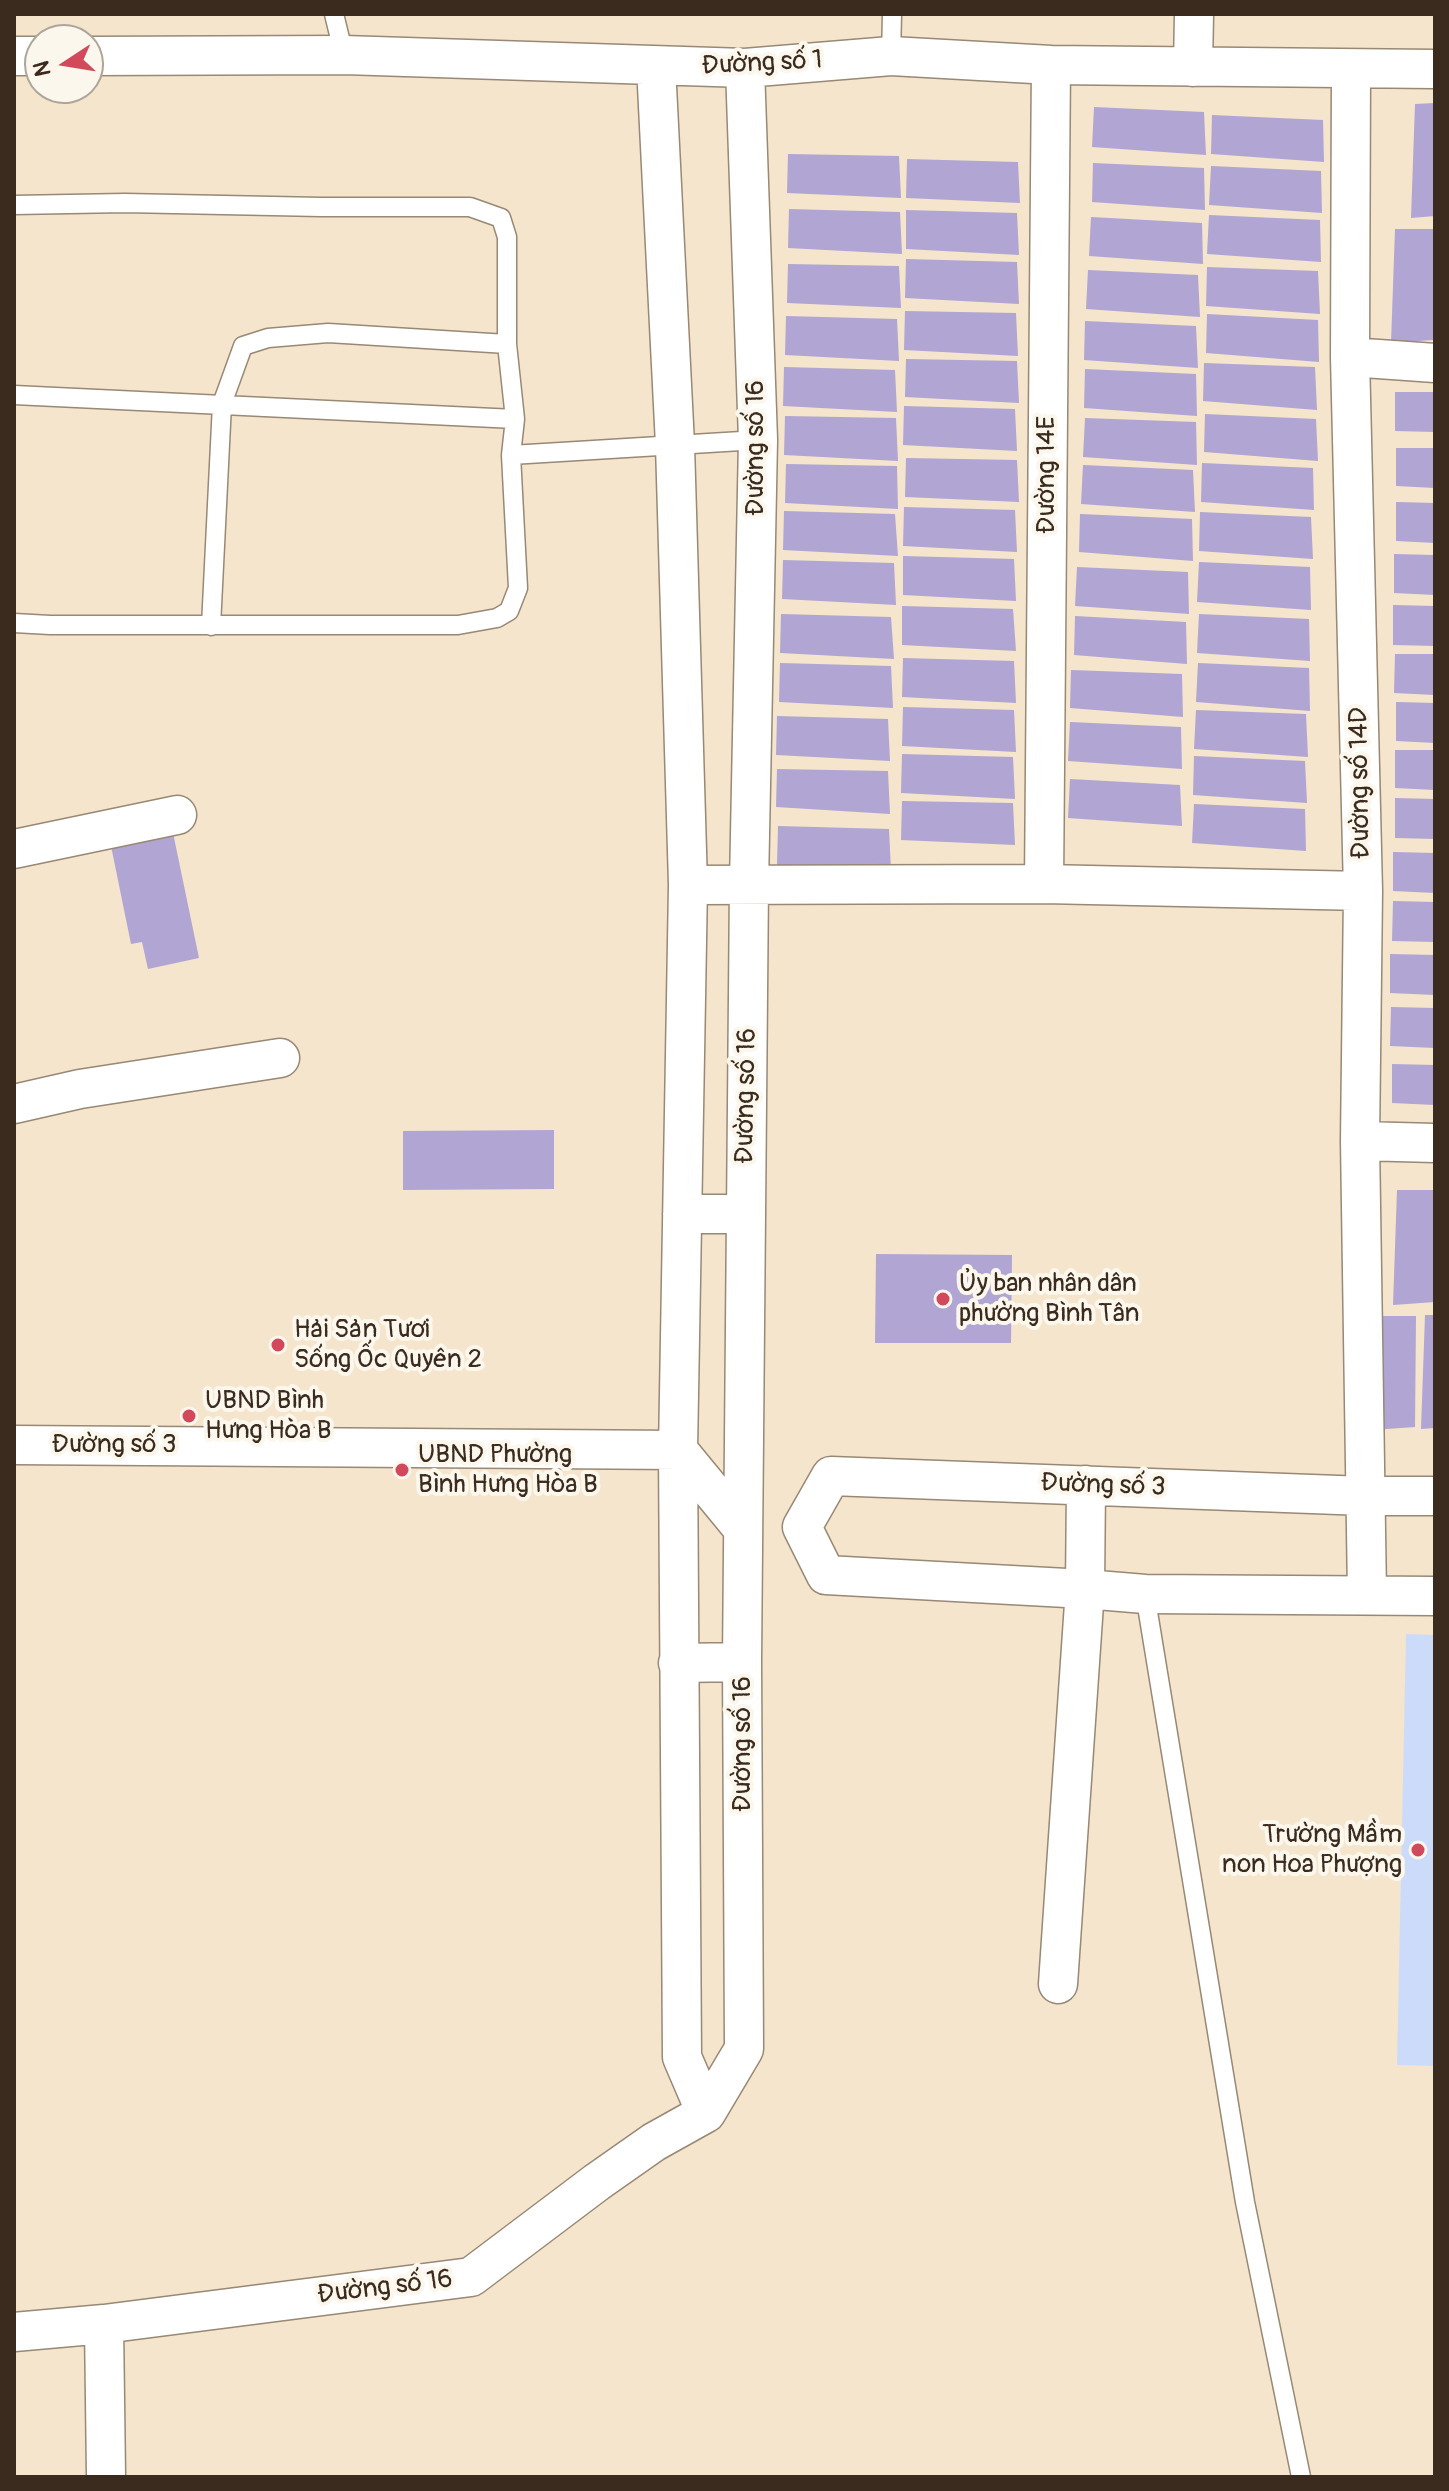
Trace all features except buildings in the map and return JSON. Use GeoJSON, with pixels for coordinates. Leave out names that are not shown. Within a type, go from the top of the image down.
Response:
{"type":"FeatureCollection","features":[{"type":"Feature","properties":{"kind":"street"},"geometry":{"type":"LineString","coordinates":[[1193,67],[1194,14]]}},
{"type":"Feature","properties":{"kind":"street","name":"Đường số 1"},"geometry":{"type":"LineString","coordinates":[[104,56],[344,55],[745,68],[891,56],[1051,65],[1435,69]]}},
{"type":"Feature","properties":{"kind":"street","name":"Đường 14E"},"geometry":{"type":"LineString","coordinates":[[1044,884],[1051,65]]}},
{"type":"Feature","properties":{"kind":"street"},"geometry":{"type":"LineString","coordinates":[[656,66],[675,445],[688,885],[678,1450],[682,2057],[706,2113]]}},
{"type":"Feature","properties":{"kind":"street","name":"Đường số 16"},"geometry":{"type":"LineString","coordinates":[[14,2332],[104,2324],[471,2277],[654,2142],[706,2113],[744,2049],[743,1529],[749,884],[758,440],[745,68]]}},
{"type":"Feature","properties":{"kind":"street","name":"Đường số 14D"},"geometry":{"type":"LineString","coordinates":[[1351,69],[1350,357],[1363,891],[1360,1141],[1367,1595]]}},
{"type":"Feature","properties":{"kind":"street"},"geometry":{"type":"LineString","coordinates":[[1350,357],[1435,363]]}},
{"type":"Feature","properties":{"kind":"street"},"geometry":{"type":"LineString","coordinates":[[14,849],[177,815]]}},
{"type":"Feature","properties":{"kind":"street"},"geometry":{"type":"LineString","coordinates":[[688,885],[1044,884],[1363,891]]}},
{"type":"Feature","properties":{"kind":"street"},"geometry":{"type":"LineString","coordinates":[[14,1104],[80,1089],[280,1058]]}},
{"type":"Feature","properties":{"kind":"street"},"geometry":{"type":"LineString","coordinates":[[1360,1141],[1435,1143]]}},
{"type":"Feature","properties":{"kind":"street"},"geometry":{"type":"LineString","coordinates":[[682,1214],[746,1214]]}},
{"type":"Feature","properties":{"kind":"street","name":"Đường số 3"},"geometry":{"type":"LineString","coordinates":[[14,1445],[678,1450]]}},
{"type":"Feature","properties":{"kind":"street"},"geometry":{"type":"LineString","coordinates":[[678,1450],[743,1529],[802,1527],[826,1575],[1145,1594],[1435,1596]]}},
{"type":"Feature","properties":{"kind":"street","name":"Đường số 3"},"geometry":{"type":"LineString","coordinates":[[802,1527],[831,1476],[1435,1496]]}},
{"type":"Feature","properties":{"kind":"street"},"geometry":{"type":"LineString","coordinates":[[1058,1984],[1085,1589],[1086,1485]]}},
{"type":"Feature","properties":{"kind":"street"},"geometry":{"type":"LineString","coordinates":[[678,1663],[742,1662]]}},
{"type":"Feature","properties":{"kind":"street"},"geometry":{"type":"LineString","coordinates":[[104,2324],[106,2477]]}},
{"type":"Feature","properties":{"kind":"lane"},"geometry":{"type":"LineString","coordinates":[[334,14],[344,55]]}},
{"type":"Feature","properties":{"kind":"lane"},"geometry":{"type":"LineString","coordinates":[[891,56],[892,14]]}},
{"type":"Feature","properties":{"kind":"lane"},"geometry":{"type":"LineString","coordinates":[[14,205],[125,203],[470,207],[501,218],[507,237],[507,344],[515,419],[511,455],[518,588],[509,611],[497,618],[458,625],[14,623]]}},
{"type":"Feature","properties":{"kind":"lane"},"geometry":{"type":"LineString","coordinates":[[211,626],[222,404],[243,346],[268,338],[328,333],[507,344]]}},
{"type":"Feature","properties":{"kind":"lane"},"geometry":{"type":"LineString","coordinates":[[14,395],[515,419]]}},
{"type":"Feature","properties":{"kind":"lane"},"geometry":{"type":"LineString","coordinates":[[511,455],[758,440]]}},
{"type":"Feature","properties":{"kind":"lane"},"geometry":{"type":"LineString","coordinates":[[1145,1594],[1245,2202],[1301,2477]]}},
{"type":"Feature","properties":{"kind":"shaded area","name":"Trường Mầm non Hoa Phượng"},"geometry":{"type":"Polygon","coordinates":[[[1406,1634],[1435,1635],[1435,2066],[1397,2065],[1406,1634]]]}},
{"type":"Feature","properties":{"kind":"place","name":"Ủy ban nhân dân phường Bình Tân"},"geometry":{"type":"Point","coordinates":[943,1299]}},
{"type":"Feature","properties":{"kind":"place","name":"Hải Sản Tươi Sống Ốc Quyên 2"},"geometry":{"type":"Point","coordinates":[278,1345]}},
{"type":"Feature","properties":{"kind":"place","name":"UBND Bình Hưng Hòa B"},"geometry":{"type":"Point","coordinates":[189,1416]}},
{"type":"Feature","properties":{"kind":"place","name":"UBND Phường Bình Hưng Hòa B"},"geometry":{"type":"Point","coordinates":[402,1470]}},
{"type":"Feature","properties":{"kind":"place","name":"Trường Mầm non Hoa Phượng"},"geometry":{"type":"Point","coordinates":[1418,1850]}}]}
